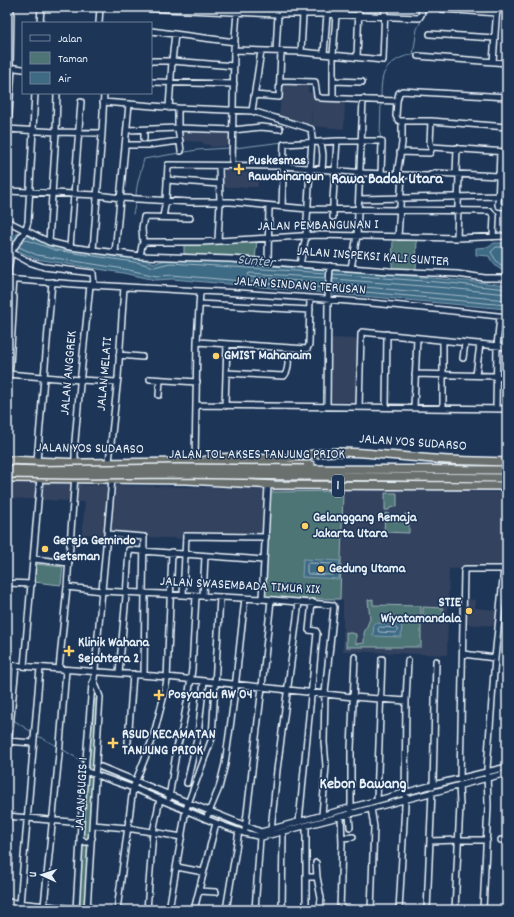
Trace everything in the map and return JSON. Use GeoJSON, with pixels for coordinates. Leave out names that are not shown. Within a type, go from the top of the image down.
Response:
{"type":"FeatureCollection","features":[{"type":"Feature","properties":{"kind":"highway","name":"JALAN YOS SUDARSO"},"geometry":{"type":"LineString","coordinates":[[7,460],[75,463],[198,462],[219,458],[274,459],[334,452],[395,455],[432,459],[507,462]]}},
{"type":"Feature","properties":{"kind":"highway"},"geometry":{"type":"LineString","coordinates":[[52,462],[56,464],[58,469],[52,478]]}},
{"type":"Feature","properties":{"kind":"highway"},"geometry":{"type":"LineString","coordinates":[[152,480],[156,476],[157,470],[153,462]]}},
{"type":"Feature","properties":{"kind":"highway"},"geometry":{"type":"LineString","coordinates":[[168,480],[165,477],[164,469],[170,462]]}},
{"type":"Feature","properties":{"kind":"highway"},"geometry":{"type":"LineString","coordinates":[[198,462],[304,470]]}},
{"type":"Feature","properties":{"kind":"highway","name":"JALAN TOL AKSES TANJUNG PRIOK"},"geometry":{"type":"LineString","coordinates":[[7,469],[183,468],[304,470],[507,478]]}},
{"type":"Feature","properties":{"kind":"highway","name":"JALAN TOL AKSES TANJUNG PRIOK"},"geometry":{"type":"LineString","coordinates":[[7,474],[175,474],[330,468],[507,470]]}},
{"type":"Feature","properties":{"kind":"highway","name":"1"},"geometry":{"type":"LineString","coordinates":[[7,478],[168,480],[268,485],[507,486]]}},
{"type":"Feature","properties":{"kind":"highway"},"geometry":{"type":"LineString","coordinates":[[435,486],[444,483],[457,482],[507,482]]}},
{"type":"Feature","properties":{"kind":"street"},"geometry":{"type":"LineString","coordinates":[[7,144],[11,7]]}},
{"type":"Feature","properties":{"kind":"street"},"geometry":{"type":"LineString","coordinates":[[40,22],[41,7]]}},
{"type":"Feature","properties":{"kind":"street"},"geometry":{"type":"LineString","coordinates":[[99,22],[100,7]]}},
{"type":"Feature","properties":{"kind":"street"},"geometry":{"type":"LineString","coordinates":[[118,7],[219,9],[236,12],[253,10],[277,14],[336,14],[417,18],[421,15],[423,7]]}},
{"type":"Feature","properties":{"kind":"street"},"geometry":{"type":"LineString","coordinates":[[254,95],[279,97],[280,81],[276,7]]}},
{"type":"Feature","properties":{"kind":"street"},"geometry":{"type":"LineString","coordinates":[[298,7],[301,14],[301,52]]}},
{"type":"Feature","properties":{"kind":"street"},"geometry":{"type":"LineString","coordinates":[[322,7],[324,14],[324,54]]}},
{"type":"Feature","properties":{"kind":"street"},"geometry":{"type":"LineString","coordinates":[[357,58],[359,7]]}},
{"type":"Feature","properties":{"kind":"street"},"geometry":{"type":"LineString","coordinates":[[234,50],[301,52],[384,60],[385,7]]}},
{"type":"Feature","properties":{"kind":"street"},"geometry":{"type":"LineString","coordinates":[[442,9],[497,10],[493,62]]}},
{"type":"Feature","properties":{"kind":"street"},"geometry":{"type":"LineString","coordinates":[[232,166],[236,12]]}},
{"type":"Feature","properties":{"kind":"street"},"geometry":{"type":"LineString","coordinates":[[333,98],[333,55],[336,14]]}},
{"type":"Feature","properties":{"kind":"street"},"geometry":{"type":"LineString","coordinates":[[152,31],[235,42]]}},
{"type":"Feature","properties":{"kind":"street"},"geometry":{"type":"LineString","coordinates":[[169,108],[175,34]]}},
{"type":"Feature","properties":{"kind":"street"},"geometry":{"type":"LineString","coordinates":[[430,34],[495,38]]}},
{"type":"Feature","properties":{"kind":"street"},"geometry":{"type":"LineString","coordinates":[[252,111],[261,51]]}},
{"type":"Feature","properties":{"kind":"street"},"geometry":{"type":"LineString","coordinates":[[418,56],[507,63]]}},
{"type":"Feature","properties":{"kind":"street"},"geometry":{"type":"LineString","coordinates":[[152,61],[172,61],[234,66]]}},
{"type":"Feature","properties":{"kind":"street"},"geometry":{"type":"LineString","coordinates":[[9,68],[22,69]]}},
{"type":"Feature","properties":{"kind":"street"},"geometry":{"type":"LineString","coordinates":[[280,81],[315,82],[318,97],[396,101]]}},
{"type":"Feature","properties":{"kind":"street"},"geometry":{"type":"LineString","coordinates":[[333,81],[362,82]]}},
{"type":"Feature","properties":{"kind":"street"},"geometry":{"type":"LineString","coordinates":[[152,82],[234,84]]}},
{"type":"Feature","properties":{"kind":"street"},"geometry":{"type":"LineString","coordinates":[[398,237],[401,197],[399,175],[402,143],[400,120],[396,116],[396,101],[399,93],[402,91],[507,97]]}},
{"type":"Feature","properties":{"kind":"street"},"geometry":{"type":"LineString","coordinates":[[7,278],[10,251],[24,232],[28,222],[34,94]]}},
{"type":"Feature","properties":{"kind":"street"},"geometry":{"type":"LineString","coordinates":[[49,242],[53,194],[57,94]]}},
{"type":"Feature","properties":{"kind":"street"},"geometry":{"type":"LineString","coordinates":[[93,250],[104,94]]}},
{"type":"Feature","properties":{"kind":"street"},"geometry":{"type":"LineString","coordinates":[[351,268],[356,236],[359,199],[363,99]]}},
{"type":"Feature","properties":{"kind":"street"},"geometry":{"type":"LineString","coordinates":[[70,247],[81,102]]}},
{"type":"Feature","properties":{"kind":"street"},"geometry":{"type":"LineString","coordinates":[[103,102],[169,108],[252,111],[310,129],[312,140],[308,209],[306,236],[300,264]]}},
{"type":"Feature","properties":{"kind":"street"},"geometry":{"type":"LineString","coordinates":[[115,253],[129,104]]}},
{"type":"Feature","properties":{"kind":"street"},"geometry":{"type":"LineString","coordinates":[[178,108],[178,128],[181,151]]}},
{"type":"Feature","properties":{"kind":"street"},"geometry":{"type":"LineString","coordinates":[[400,120],[507,127]]}},
{"type":"Feature","properties":{"kind":"street"},"geometry":{"type":"LineString","coordinates":[[400,152],[430,153],[432,147],[430,143],[432,122]]}},
{"type":"Feature","properties":{"kind":"street"},"geometry":{"type":"LineString","coordinates":[[127,130],[178,128],[233,130],[261,127],[280,129]]}},
{"type":"Feature","properties":{"kind":"street"},"geometry":{"type":"LineString","coordinates":[[8,129],[102,133]]}},
{"type":"Feature","properties":{"kind":"street"},"geometry":{"type":"LineString","coordinates":[[144,130],[144,139]]}},
{"type":"Feature","properties":{"kind":"street"},"geometry":{"type":"LineString","coordinates":[[282,207],[284,144],[312,140],[320,142],[362,138],[379,140],[382,142],[381,174]]}},
{"type":"Feature","properties":{"kind":"street"},"geometry":{"type":"LineString","coordinates":[[125,145],[148,146],[180,141]]}},
{"type":"Feature","properties":{"kind":"street"},"geometry":{"type":"LineString","coordinates":[[333,217],[337,141]]}},
{"type":"Feature","properties":{"kind":"street"},"geometry":{"type":"LineString","coordinates":[[320,142],[323,153],[322,169]]}},
{"type":"Feature","properties":{"kind":"street"},"geometry":{"type":"LineString","coordinates":[[432,147],[507,152]]}},
{"type":"Feature","properties":{"kind":"street"},"geometry":{"type":"LineString","coordinates":[[457,148],[457,238]]}},
{"type":"Feature","properties":{"kind":"street"},"geometry":{"type":"LineString","coordinates":[[500,152],[498,206],[507,207]]}},
{"type":"Feature","properties":{"kind":"street"},"geometry":{"type":"LineString","coordinates":[[163,217],[168,180],[168,165],[284,166],[399,175],[428,176],[435,173],[499,176]]}},
{"type":"Feature","properties":{"kind":"street"},"geometry":{"type":"LineString","coordinates":[[218,166],[220,202],[218,241]]}},
{"type":"Feature","properties":{"kind":"street"},"geometry":{"type":"LineString","coordinates":[[168,180],[219,184]]}},
{"type":"Feature","properties":{"kind":"street"},"geometry":{"type":"LineString","coordinates":[[7,191],[97,195],[190,202],[231,202],[308,209],[492,212],[494,216],[493,237]]}},
{"type":"Feature","properties":{"kind":"street"},"geometry":{"type":"LineString","coordinates":[[359,199],[498,196]]}},
{"type":"Feature","properties":{"kind":"street"},"geometry":{"type":"LineString","coordinates":[[268,262],[269,206]]}},
{"type":"Feature","properties":{"kind":"street"},"geometry":{"type":"LineString","coordinates":[[140,256],[143,243],[144,217],[190,218]]}},
{"type":"Feature","properties":{"kind":"street","name":"JALAN INSPEKSI KALI SUNTER"},"geometry":{"type":"LineString","coordinates":[[7,221],[24,232],[49,242],[70,247],[140,256],[231,259],[300,264],[330,268],[457,274],[485,278],[507,278]]}},
{"type":"Feature","properties":{"kind":"street","name":"JALAN PEMBANGUNAN I"},"geometry":{"type":"LineString","coordinates":[[143,243],[268,239],[317,235],[457,238],[507,236]]}},
{"type":"Feature","properties":{"kind":"street"},"geometry":{"type":"LineString","coordinates":[[10,251],[30,262],[44,267],[92,273],[94,276],[92,285]]}},
{"type":"Feature","properties":{"kind":"street"},"geometry":{"type":"LineString","coordinates":[[327,407],[328,297],[330,268]]}},
{"type":"Feature","properties":{"kind":"street","name":"JALAN SINDANG TERUSAN"},"geometry":{"type":"LineString","coordinates":[[7,278],[124,287],[200,290],[310,298],[328,297],[507,318]]}},
{"type":"Feature","properties":{"kind":"street"},"geometry":{"type":"LineString","coordinates":[[7,339],[13,279]]}},
{"type":"Feature","properties":{"kind":"street"},"geometry":{"type":"LineString","coordinates":[[37,461],[52,282]]}},
{"type":"Feature","properties":{"kind":"street","name":"JALAN ANGGREK"},"geometry":{"type":"LineString","coordinates":[[59,669],[69,563],[80,380],[92,285]]}},
{"type":"Feature","properties":{"kind":"street","name":"JALAN MELATI"},"geometry":{"type":"LineString","coordinates":[[108,462],[117,382],[124,287]]}},
{"type":"Feature","properties":{"kind":"street"},"geometry":{"type":"LineString","coordinates":[[198,462],[197,342],[200,290]]}},
{"type":"Feature","properties":{"kind":"street"},"geometry":{"type":"LineString","coordinates":[[12,294],[14,297],[8,375],[117,382]]}},
{"type":"Feature","properties":{"kind":"street"},"geometry":{"type":"LineString","coordinates":[[197,342],[308,348],[310,298]]}},
{"type":"Feature","properties":{"kind":"street"},"geometry":{"type":"LineString","coordinates":[[199,304],[310,310]]}},
{"type":"Feature","properties":{"kind":"street"},"geometry":{"type":"LineString","coordinates":[[496,408],[497,346],[500,317]]}},
{"type":"Feature","properties":{"kind":"street"},"geometry":{"type":"LineString","coordinates":[[359,407],[361,334],[363,332],[507,347]]}},
{"type":"Feature","properties":{"kind":"street"},"geometry":{"type":"LineString","coordinates":[[386,407],[387,334]]}},
{"type":"Feature","properties":{"kind":"street"},"geometry":{"type":"LineString","coordinates":[[414,407],[417,338]]}},
{"type":"Feature","properties":{"kind":"street"},"geometry":{"type":"LineString","coordinates":[[442,408],[443,340]]}},
{"type":"Feature","properties":{"kind":"street"},"geometry":{"type":"LineString","coordinates":[[463,358],[465,343]]}},
{"type":"Feature","properties":{"kind":"street"},"geometry":{"type":"LineString","coordinates":[[225,406],[227,344]]}},
{"type":"Feature","properties":{"kind":"street"},"geometry":{"type":"LineString","coordinates":[[476,375],[480,344]]}},
{"type":"Feature","properties":{"kind":"street"},"geometry":{"type":"LineString","coordinates":[[226,373],[284,376],[287,372],[288,348]]}},
{"type":"Feature","properties":{"kind":"street"},"geometry":{"type":"LineString","coordinates":[[119,355],[142,357]]}},
{"type":"Feature","properties":{"kind":"street"},"geometry":{"type":"LineString","coordinates":[[416,374],[476,375],[507,378]]}},
{"type":"Feature","properties":{"kind":"street"},"geometry":{"type":"LineString","coordinates":[[150,379],[197,382]]}},
{"type":"Feature","properties":{"kind":"street"},"geometry":{"type":"LineString","coordinates":[[159,395],[160,380]]}},
{"type":"Feature","properties":{"kind":"street"},"geometry":{"type":"LineString","coordinates":[[197,405],[507,408]]}},
{"type":"Feature","properties":{"kind":"street"},"geometry":{"type":"LineString","coordinates":[[24,666],[40,478]]}},
{"type":"Feature","properties":{"kind":"street","name":"JALAN BUGIS 1"},"geometry":{"type":"LineString","coordinates":[[76,909],[92,684],[95,672],[112,479]]}},
{"type":"Feature","properties":{"kind":"street"},"geometry":{"type":"LineString","coordinates":[[262,599],[268,485]]}},
{"type":"Feature","properties":{"kind":"street"},"geometry":{"type":"LineString","coordinates":[[107,534],[144,537],[144,675]]}},
{"type":"Feature","properties":{"kind":"street"},"geometry":{"type":"LineString","coordinates":[[183,595],[185,538],[188,535],[266,537]]}},
{"type":"Feature","properties":{"kind":"street"},"geometry":{"type":"LineString","coordinates":[[119,673],[129,550],[264,560]]}},
{"type":"Feature","properties":{"kind":"street"},"geometry":{"type":"LineString","coordinates":[[117,910],[134,785],[153,738],[167,677],[172,552]]}},
{"type":"Feature","properties":{"kind":"street"},"geometry":{"type":"LineString","coordinates":[[203,596],[205,556]]}},
{"type":"Feature","properties":{"kind":"street"},"geometry":{"type":"LineString","coordinates":[[34,560],[69,563]]}},
{"type":"Feature","properties":{"kind":"street"},"geometry":{"type":"LineString","coordinates":[[456,910],[459,840],[464,570],[506,569],[495,658],[487,775],[487,840],[483,910]]}},
{"type":"Feature","properties":{"kind":"street"},"geometry":{"type":"LineString","coordinates":[[7,583],[32,584]]}},
{"type":"Feature","properties":{"kind":"street","name":"JALAN SWASEMBADA TIMUR XIX"},"geometry":{"type":"LineString","coordinates":[[67,587],[102,591],[312,602],[330,604],[334,607],[325,694],[324,742],[326,766],[322,815]]}},
{"type":"Feature","properties":{"kind":"street"},"geometry":{"type":"LineString","coordinates":[[168,799],[177,747],[186,710],[190,680],[196,596]]}},
{"type":"Feature","properties":{"kind":"street"},"geometry":{"type":"LineString","coordinates":[[170,910],[187,807],[212,738],[220,597]]}},
{"type":"Feature","properties":{"kind":"street"},"geometry":{"type":"LineString","coordinates":[[207,815],[219,788],[225,764],[236,684],[245,598]]}},
{"type":"Feature","properties":{"kind":"street"},"geometry":{"type":"LineString","coordinates":[[226,910],[244,830],[262,687],[271,600]]}},
{"type":"Feature","properties":{"kind":"street"},"geometry":{"type":"LineString","coordinates":[[271,830],[277,770],[299,602]]}},
{"type":"Feature","properties":{"kind":"street"},"geometry":{"type":"LineString","coordinates":[[299,822],[317,632],[309,630],[312,602]]}},
{"type":"Feature","properties":{"kind":"street"},"geometry":{"type":"LineString","coordinates":[[463,654],[495,658]]}},
{"type":"Feature","properties":{"kind":"street"},"geometry":{"type":"LineString","coordinates":[[350,827],[351,749],[355,657]]}},
{"type":"Feature","properties":{"kind":"street"},"geometry":{"type":"LineString","coordinates":[[377,800],[382,659]]}},
{"type":"Feature","properties":{"kind":"street"},"geometry":{"type":"LineString","coordinates":[[399,910],[405,796],[408,661]]}},
{"type":"Feature","properties":{"kind":"street"},"geometry":{"type":"LineString","coordinates":[[427,910],[433,792],[436,661]]}},
{"type":"Feature","properties":{"kind":"street"},"geometry":{"type":"LineString","coordinates":[[7,665],[167,677],[353,698],[406,701]]}},
{"type":"Feature","properties":{"kind":"street"},"geometry":{"type":"LineString","coordinates":[[7,757],[16,666]]}},
{"type":"Feature","properties":{"kind":"street"},"geometry":{"type":"LineString","coordinates":[[20,904],[40,668]]}},
{"type":"Feature","properties":{"kind":"street"},"geometry":{"type":"LineString","coordinates":[[44,906],[66,670]]}},
{"type":"Feature","properties":{"kind":"street"},"geometry":{"type":"LineString","coordinates":[[128,742],[133,674]]}},
{"type":"Feature","properties":{"kind":"street","name":"JALAN BUGIS 1"},"geometry":{"type":"LineString","coordinates":[[87,910],[100,699],[100,693],[94,680]]}},
{"type":"Feature","properties":{"kind":"street"},"geometry":{"type":"LineString","coordinates":[[187,783],[201,716],[204,681]]}},
{"type":"Feature","properties":{"kind":"street"},"geometry":{"type":"LineString","coordinates":[[92,696],[97,695],[100,699]]}},
{"type":"Feature","properties":{"kind":"street"},"geometry":{"type":"LineString","coordinates":[[8,741],[33,743]]}},
{"type":"Feature","properties":{"kind":"street"},"geometry":{"type":"LineString","coordinates":[[101,767],[160,799],[168,799]]}},
{"type":"Feature","properties":{"kind":"street"},"geometry":{"type":"LineString","coordinates":[[85,770],[134,785],[260,837],[266,837],[341,816],[377,800],[433,792],[507,767]]}},
{"type":"Feature","properties":{"kind":"street"},"geometry":{"type":"LineString","coordinates":[[487,775],[507,773]]}},
{"type":"Feature","properties":{"kind":"street"},"geometry":{"type":"LineString","coordinates":[[187,807],[207,815],[216,823],[259,832],[322,815],[371,808],[433,785],[460,782]]}},
{"type":"Feature","properties":{"kind":"street"},"geometry":{"type":"LineString","coordinates":[[147,910],[153,832],[160,799]]}},
{"type":"Feature","properties":{"kind":"street"},"geometry":{"type":"LineString","coordinates":[[371,808],[374,836],[371,910]]}},
{"type":"Feature","properties":{"kind":"street"},"geometry":{"type":"LineString","coordinates":[[7,816],[81,823]]}},
{"type":"Feature","properties":{"kind":"street"},"geometry":{"type":"LineString","coordinates":[[341,816],[342,910],[353,909]]}},
{"type":"Feature","properties":{"kind":"street"},"geometry":{"type":"LineString","coordinates":[[194,910],[216,823]]}},
{"type":"Feature","properties":{"kind":"street"},"geometry":{"type":"LineString","coordinates":[[92,825],[127,828],[182,837]]}},
{"type":"Feature","properties":{"kind":"street"},"geometry":{"type":"LineString","coordinates":[[306,826],[306,910]]}},
{"type":"Feature","properties":{"kind":"street"},"geometry":{"type":"LineString","coordinates":[[282,910],[284,832]]}},
{"type":"Feature","properties":{"kind":"street"},"geometry":{"type":"LineString","coordinates":[[255,910],[260,837]]}},
{"type":"Feature","properties":{"kind":"street"},"geometry":{"type":"LineString","coordinates":[[342,838],[353,837]]}},
{"type":"Feature","properties":{"kind":"street"},"geometry":{"type":"LineString","coordinates":[[80,838],[84,842],[88,842],[92,838]]}},
{"type":"Feature","properties":{"kind":"street"},"geometry":{"type":"LineString","coordinates":[[430,841],[487,840]]}},
{"type":"Feature","properties":{"kind":"street"},"geometry":{"type":"LineString","coordinates":[[501,840],[507,840]]}},
{"type":"Feature","properties":{"kind":"street"},"geometry":{"type":"LineString","coordinates":[[7,853],[9,859],[7,871]]}},
{"type":"Feature","properties":{"kind":"street"},"geometry":{"type":"LineString","coordinates":[[316,863],[321,898],[320,908]]}},
{"type":"Feature","properties":{"kind":"street"},"geometry":{"type":"LineString","coordinates":[[177,867],[203,872]]}},
{"type":"Feature","properties":{"kind":"street"},"geometry":{"type":"LineString","coordinates":[[307,877],[317,877]]}},
{"type":"Feature","properties":{"kind":"street"},"geometry":{"type":"LineString","coordinates":[[199,891],[216,892]]}},
{"type":"Feature","properties":{"kind":"street"},"geometry":{"type":"LineString","coordinates":[[77,893],[87,900]]}},
{"type":"Feature","properties":{"kind":"street"},"geometry":{"type":"LineString","coordinates":[[7,902],[50,908],[76,909]]}},
{"type":"Feature","properties":{"kind":"shaded area"},"geometry":{"type":"Polygon","coordinates":[[[282,81],[309,82],[308,92],[315,94],[315,100],[345,101],[344,129],[312,126],[312,106],[311,127],[279,118],[282,81]]]}},
{"type":"Feature","properties":{"kind":"shaded area"},"geometry":{"type":"Polygon","coordinates":[[[180,129],[231,130],[230,146],[211,147],[210,145],[203,144],[203,142],[184,141],[184,135],[180,135],[180,129]]]}},
{"type":"Feature","properties":{"kind":"shaded area"},"geometry":{"type":"Polygon","coordinates":[[[225,169],[254,173],[253,180],[258,180],[258,187],[222,187],[225,169]]]}},
{"type":"Feature","properties":{"kind":"shaded area"},"geometry":{"type":"Polygon","coordinates":[[[329,338],[358,339],[358,403],[327,402],[329,338]]]}},
{"type":"Feature","properties":{"kind":"shaded area"},"geometry":{"type":"Polygon","coordinates":[[[7,480],[85,485],[507,492],[507,567],[449,569],[447,655],[343,651],[343,600],[268,595],[270,543],[82,534],[85,502],[7,498],[7,480]]]}},
{"type":"Feature","properties":{"kind":"shaded area"},"geometry":{"type":"Polygon","coordinates":[[[465,599],[476,600],[475,608],[496,610],[495,626],[463,624],[465,599]]]}},
{"type":"Feature","properties":{"kind":"green space"},"geometry":{"type":"Polygon","coordinates":[[[393,238],[417,239],[416,271],[392,270],[393,238]]]}},
{"type":"Feature","properties":{"kind":"green space"},"geometry":{"type":"Polygon","coordinates":[[[257,240],[255,260],[184,254],[184,243],[257,240]]]}},
{"type":"Feature","properties":{"kind":"green space","name":"Gelanggang Remaja Jakarta Utara"},"geometry":{"type":"Polygon","coordinates":[[[343,491],[340,599],[264,598],[268,492],[343,491]]]}},
{"type":"Feature","properties":{"kind":"green space"},"geometry":{"type":"Polygon","coordinates":[[[385,493],[397,493],[397,506],[390,508],[389,510],[385,510],[385,493]]]}},
{"type":"Feature","properties":{"kind":"green space"},"geometry":{"type":"Polygon","coordinates":[[[385,513],[389,514],[390,518],[394,521],[398,521],[404,517],[405,514],[409,514],[409,533],[384,532],[385,513]]]}},
{"type":"Feature","properties":{"kind":"green space"},"geometry":{"type":"Polygon","coordinates":[[[35,564],[63,567],[61,585],[34,582],[35,564]]]}},
{"type":"Feature","properties":{"kind":"green space"},"geometry":{"type":"Polygon","coordinates":[[[373,599],[373,605],[421,606],[421,647],[346,647],[346,632],[356,634],[356,644],[364,643],[364,633],[370,619],[368,600],[373,599]]]}},
{"type":"Feature","properties":{"kind":"green space"},"geometry":{"type":"Polygon","coordinates":[[[423,607],[443,608],[443,618],[423,617],[423,607]]]}},
{"type":"Feature","properties":{"kind":"green space"},"geometry":{"type":"Polygon","coordinates":[[[97,697],[85,910],[78,910],[94,702],[97,697]]]}},
{"type":"Feature","properties":{"kind":"water"},"geometry":{"type":"Polygon","coordinates":[[[18,232],[55,246],[141,259],[155,263],[169,259],[211,261],[338,270],[507,285],[507,309],[172,279],[156,280],[123,273],[36,259],[9,247],[18,232]]]}},
{"type":"Feature","properties":{"kind":"water"},"geometry":{"type":"Polygon","coordinates":[[[494,243],[507,243],[507,272],[496,266],[489,256],[476,255],[476,248],[489,247],[494,243]]]}},
{"type":"Feature","properties":{"kind":"water","name":"Gedung Utama"},"geometry":{"type":"Polygon","coordinates":[[[303,559],[340,561],[339,579],[302,577],[303,559]]]}},
{"type":"Feature","properties":{"kind":"water"},"geometry":{"type":"Polygon","coordinates":[[[374,623],[402,624],[401,637],[373,636],[374,623]]]}},
{"type":"Feature","properties":{"kind":"waterway"},"geometry":{"type":"LineString","coordinates":[[381,99],[382,82],[386,69],[396,60],[405,56],[413,55],[417,29],[423,17]]}},
{"type":"Feature","properties":{"kind":"waterway"},"geometry":{"type":"LineString","coordinates":[[380,139],[381,102]]}},
{"type":"Feature","properties":{"kind":"waterway"},"geometry":{"type":"LineString","coordinates":[[342,139],[359,138]]}},
{"type":"Feature","properties":{"kind":"waterway"},"geometry":{"type":"LineString","coordinates":[[364,138],[375,139]]}},
{"type":"Feature","properties":{"kind":"waterway"},"geometry":{"type":"LineString","coordinates":[[288,141],[311,139]]}},
{"type":"Feature","properties":{"kind":"waterway"},"geometry":{"type":"LineString","coordinates":[[314,139],[333,139]]}},
{"type":"Feature","properties":{"kind":"waterway"},"geometry":{"type":"LineString","coordinates":[[235,148],[283,142]]}},
{"type":"Feature","properties":{"kind":"waterway"},"geometry":{"type":"LineString","coordinates":[[136,197],[144,159],[197,150],[229,148]]}},
{"type":"Feature","properties":{"kind":"waterway"},"geometry":{"type":"LineString","coordinates":[[133,214],[136,201]]}},
{"type":"Feature","properties":{"kind":"waterway","name":"Sunter"},"geometry":{"type":"LineString","coordinates":[[7,234],[23,243]]}},
{"type":"Feature","properties":{"kind":"waterway"},"geometry":{"type":"LineString","coordinates":[[12,719],[33,733]]}},
{"type":"Feature","properties":{"kind":"waterway"},"geometry":{"type":"LineString","coordinates":[[36,735],[57,746]]}},
{"type":"Feature","properties":{"kind":"waterway"},"geometry":{"type":"LineString","coordinates":[[62,749],[83,762]]}},
{"type":"Feature","properties":{"kind":"waterway"},"geometry":{"type":"LineString","coordinates":[[88,764],[94,767]]}},
{"type":"Feature","properties":{"kind":"waterway"},"geometry":{"type":"LineString","coordinates":[[98,770],[133,783]]}},
{"type":"Feature","properties":{"kind":"waterway"},"geometry":{"type":"LineString","coordinates":[[490,774],[507,770]]}},
{"type":"Feature","properties":{"kind":"waterway"},"geometry":{"type":"LineString","coordinates":[[407,796],[485,776]]}},
{"type":"Feature","properties":{"kind":"waterway"},"geometry":{"type":"LineString","coordinates":[[137,785],[168,798]]}},
{"type":"Feature","properties":{"kind":"waterway"},"geometry":{"type":"LineString","coordinates":[[353,810],[404,796]]}},
{"type":"Feature","properties":{"kind":"waterway"},"geometry":{"type":"LineString","coordinates":[[170,799],[184,805]]}},
{"type":"Feature","properties":{"kind":"waterway"},"geometry":{"type":"LineString","coordinates":[[189,807],[206,814]]}},
{"type":"Feature","properties":{"kind":"waterway"},"geometry":{"type":"LineString","coordinates":[[308,822],[350,811]]}},
{"type":"Feature","properties":{"kind":"waterway"},"geometry":{"type":"LineString","coordinates":[[209,815],[244,828]]}},
{"type":"Feature","properties":{"kind":"waterway"},"geometry":{"type":"LineString","coordinates":[[247,830],[255,833]]}},
{"type":"Feature","properties":{"kind":"place","name":"Puskesmas Rawabinangun"},"geometry":{"type":"Point","coordinates":[239,169]}},
{"type":"Feature","properties":{"kind":"place","name":"GMIST Mahanaim"},"geometry":{"type":"Point","coordinates":[216,356]}},
{"type":"Feature","properties":{"kind":"place","name":"Gelanggang Remaja Jakarta Utara"},"geometry":{"type":"Point","coordinates":[305,526]}},
{"type":"Feature","properties":{"kind":"place","name":"Gereja Gemindo Getsman"},"geometry":{"type":"Point","coordinates":[45,549]}},
{"type":"Feature","properties":{"kind":"place","name":"Gedung Utama"},"geometry":{"type":"Point","coordinates":[321,569]}},
{"type":"Feature","properties":{"kind":"place","name":"STIE Wiyatamandala"},"geometry":{"type":"Point","coordinates":[469,611]}},
{"type":"Feature","properties":{"kind":"place","name":"Klinik Wahana Sejahtera 2"},"geometry":{"type":"Point","coordinates":[69,651]}},
{"type":"Feature","properties":{"kind":"place","name":"Posyandu RW 04"},"geometry":{"type":"Point","coordinates":[159,695]}},
{"type":"Feature","properties":{"kind":"place","name":"RSUD KECAMATAN TANJUNG PRIOK"},"geometry":{"type":"Point","coordinates":[113,743]}},
{"type":"Feature","properties":{"kind":"district","name":"Rawa Badak Utara"},"geometry":{"type":"Point","coordinates":[387,179]}},
{"type":"Feature","properties":{"kind":"district","name":"Kebon Bawang"},"geometry":{"type":"Point","coordinates":[363,784]}}]}
